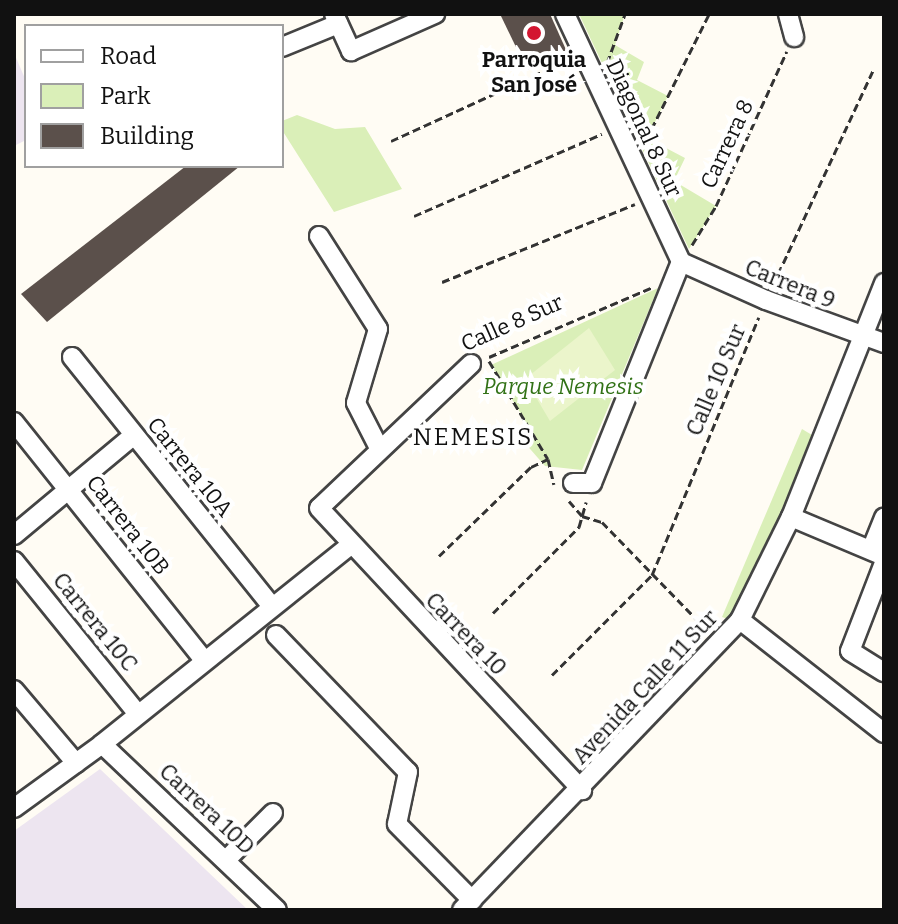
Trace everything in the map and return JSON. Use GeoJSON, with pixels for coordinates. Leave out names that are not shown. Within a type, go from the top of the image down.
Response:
{"type":"FeatureCollection","features":[{"type":"Feature","properties":{"kind":"street"},"geometry":{"type":"LineString","coordinates":[[284,46],[336,19],[351,51],[435,14]]}},
{"type":"Feature","properties":{"kind":"street","name":"Diagonal 8 Sur"},"geometry":{"type":"LineString","coordinates":[[565,14],[679,270]]}},
{"type":"Feature","properties":{"kind":"street"},"geometry":{"type":"LineString","coordinates":[[788,14],[794,37]]}},
{"type":"Feature","properties":{"kind":"street"},"geometry":{"type":"LineString","coordinates":[[319,236],[378,329],[356,403],[379,448]]}},
{"type":"Feature","properties":{"kind":"street"},"geometry":{"type":"LineString","coordinates":[[582,483],[679,270]]}},
{"type":"Feature","properties":{"kind":"street","name":"Carrera 9"},"geometry":{"type":"LineString","coordinates":[[679,270],[884,343]]}},
{"type":"Feature","properties":{"kind":"street","name":"Avenida Calle 11 Sur"},"geometry":{"type":"LineString","coordinates":[[467,905],[582,790],[721,644],[740,620],[791,517],[884,283]]}},
{"type":"Feature","properties":{"kind":"street","name":"Carrera 10A"},"geometry":{"type":"LineString","coordinates":[[72,357],[272,607]]}},
{"type":"Feature","properties":{"kind":"street","name":"Calle 8 Sur"},"geometry":{"type":"LineString","coordinates":[[319,508],[379,448],[479,361]]}},
{"type":"Feature","properties":{"kind":"street","name":"Carrera 10B"},"geometry":{"type":"LineString","coordinates":[[14,422],[203,659]]}},
{"type":"Feature","properties":{"kind":"street"},"geometry":{"type":"LineString","coordinates":[[14,535],[133,436]]}},
{"type":"Feature","properties":{"kind":"street"},"geometry":{"type":"LineString","coordinates":[[155,463],[171,452]]}},
{"type":"Feature","properties":{"kind":"street","name":"Carrera 10"},"geometry":{"type":"LineString","coordinates":[[319,508],[349,546],[582,790]]}},
{"type":"Feature","properties":{"kind":"street"},"geometry":{"type":"LineString","coordinates":[[791,517],[880,556]]}},
{"type":"Feature","properties":{"kind":"street"},"geometry":{"type":"LineString","coordinates":[[884,518],[880,556],[850,651],[884,672]]}},
{"type":"Feature","properties":{"kind":"street"},"geometry":{"type":"LineString","coordinates":[[14,808],[102,744],[203,659],[349,546]]}},
{"type":"Feature","properties":{"kind":"street","name":"Carrera 10C"},"geometry":{"type":"LineString","coordinates":[[14,561],[138,714]]}},
{"type":"Feature","properties":{"kind":"street"},"geometry":{"type":"LineString","coordinates":[[740,620],[884,733]]}},
{"type":"Feature","properties":{"kind":"street"},"geometry":{"type":"LineString","coordinates":[[276,635],[408,772],[397,824],[467,905]]}},
{"type":"Feature","properties":{"kind":"street"},"geometry":{"type":"LineString","coordinates":[[14,690],[76,763]]}},
{"type":"Feature","properties":{"kind":"street","name":"Carrera 10D"},"geometry":{"type":"LineString","coordinates":[[102,744],[227,859],[277,910]]}},
{"type":"Feature","properties":{"kind":"street"},"geometry":{"type":"LineString","coordinates":[[227,859],[273,813]]}},
{"type":"Feature","properties":{"kind":"path"},"geometry":{"type":"LineString","coordinates":[[596,87],[625,14]]}},
{"type":"Feature","properties":{"kind":"path"},"geometry":{"type":"LineString","coordinates":[[633,165],[709,14]]}},
{"type":"Feature","properties":{"kind":"path","name":"Carrera 8"},"geometry":{"type":"LineString","coordinates":[[679,270],[716,206],[794,37]]}},
{"type":"Feature","properties":{"kind":"path"},"geometry":{"type":"LineString","coordinates":[[391,141],[582,53]]}},
{"type":"Feature","properties":{"kind":"path","name":"Calle 10 Sur"},"geometry":{"type":"LineString","coordinates":[[552,675],[652,575],[766,300],[873,71]]}},
{"type":"Feature","properties":{"kind":"path"},"geometry":{"type":"LineString","coordinates":[[414,216],[616,128]]}},
{"type":"Feature","properties":{"kind":"path"},"geometry":{"type":"LineString","coordinates":[[442,282],[649,198]]}},
{"type":"Feature","properties":{"kind":"path","name":"Calle 8 Sur"},"geometry":{"type":"LineString","coordinates":[[479,361],[679,270]]}},
{"type":"Feature","properties":{"kind":"path"},"geometry":{"type":"LineString","coordinates":[[479,361],[548,459],[552,482],[582,516],[602,522],[721,644]]}},
{"type":"Feature","properties":{"kind":"path"},"geometry":{"type":"LineString","coordinates":[[439,556],[531,467],[548,459]]}},
{"type":"Feature","properties":{"kind":"path"},"geometry":{"type":"LineString","coordinates":[[493,613],[579,527],[582,483]]}},
{"type":"Feature","properties":{"kind":"shaded area"},"geometry":{"type":"Polygon","coordinates":[[[14,53],[24,76],[24,141],[14,146],[14,53]]]}},
{"type":"Feature","properties":{"kind":"shaded area"},"geometry":{"type":"Polygon","coordinates":[[[100,769],[248,910],[14,910],[14,831],[100,769]]]}},
{"type":"Feature","properties":{"kind":"green space"},"geometry":{"type":"Polygon","coordinates":[[[579,14],[625,14],[615,45],[644,62],[637,80],[668,96],[647,138],[685,158],[674,181],[716,206],[689,249],[579,14]]]}},
{"type":"Feature","properties":{"kind":"green space"},"geometry":{"type":"Polygon","coordinates":[[[297,115],[335,129],[365,127],[402,189],[334,212],[284,133],[284,120],[297,115]]]}},
{"type":"Feature","properties":{"kind":"green space","name":"Parque Nemesis"},"geometry":{"type":"Polygon","coordinates":[[[658,288],[582,470],[545,466],[517,434],[529,427],[491,365],[658,288]]]}},
{"type":"Feature","properties":{"kind":"green space"},"geometry":{"type":"Polygon","coordinates":[[[589,328],[615,370],[550,421],[525,379],[589,328]]]}},
{"type":"Feature","properties":{"kind":"green space"},"geometry":{"type":"Polygon","coordinates":[[[802,429],[812,435],[779,517],[731,620],[722,617],[802,429]]]}},
{"type":"Feature","properties":{"kind":"building","name":"Parroquia San José"},"geometry":{"type":"Polygon","coordinates":[[[500,14],[550,14],[567,52],[527,70],[500,14]]]}},
{"type":"Feature","properties":{"kind":"building"},"geometry":{"type":"Polygon","coordinates":[[[183,168],[238,168],[47,322],[21,294],[183,168]]]}},
{"type":"Feature","properties":{"kind":"place","name":"Parroquia San José"},"geometry":{"type":"Point","coordinates":[534,33]}},
{"type":"Feature","properties":{"kind":"district","name":"NEMESIS"},"geometry":{"type":"Point","coordinates":[473,438]}}]}
